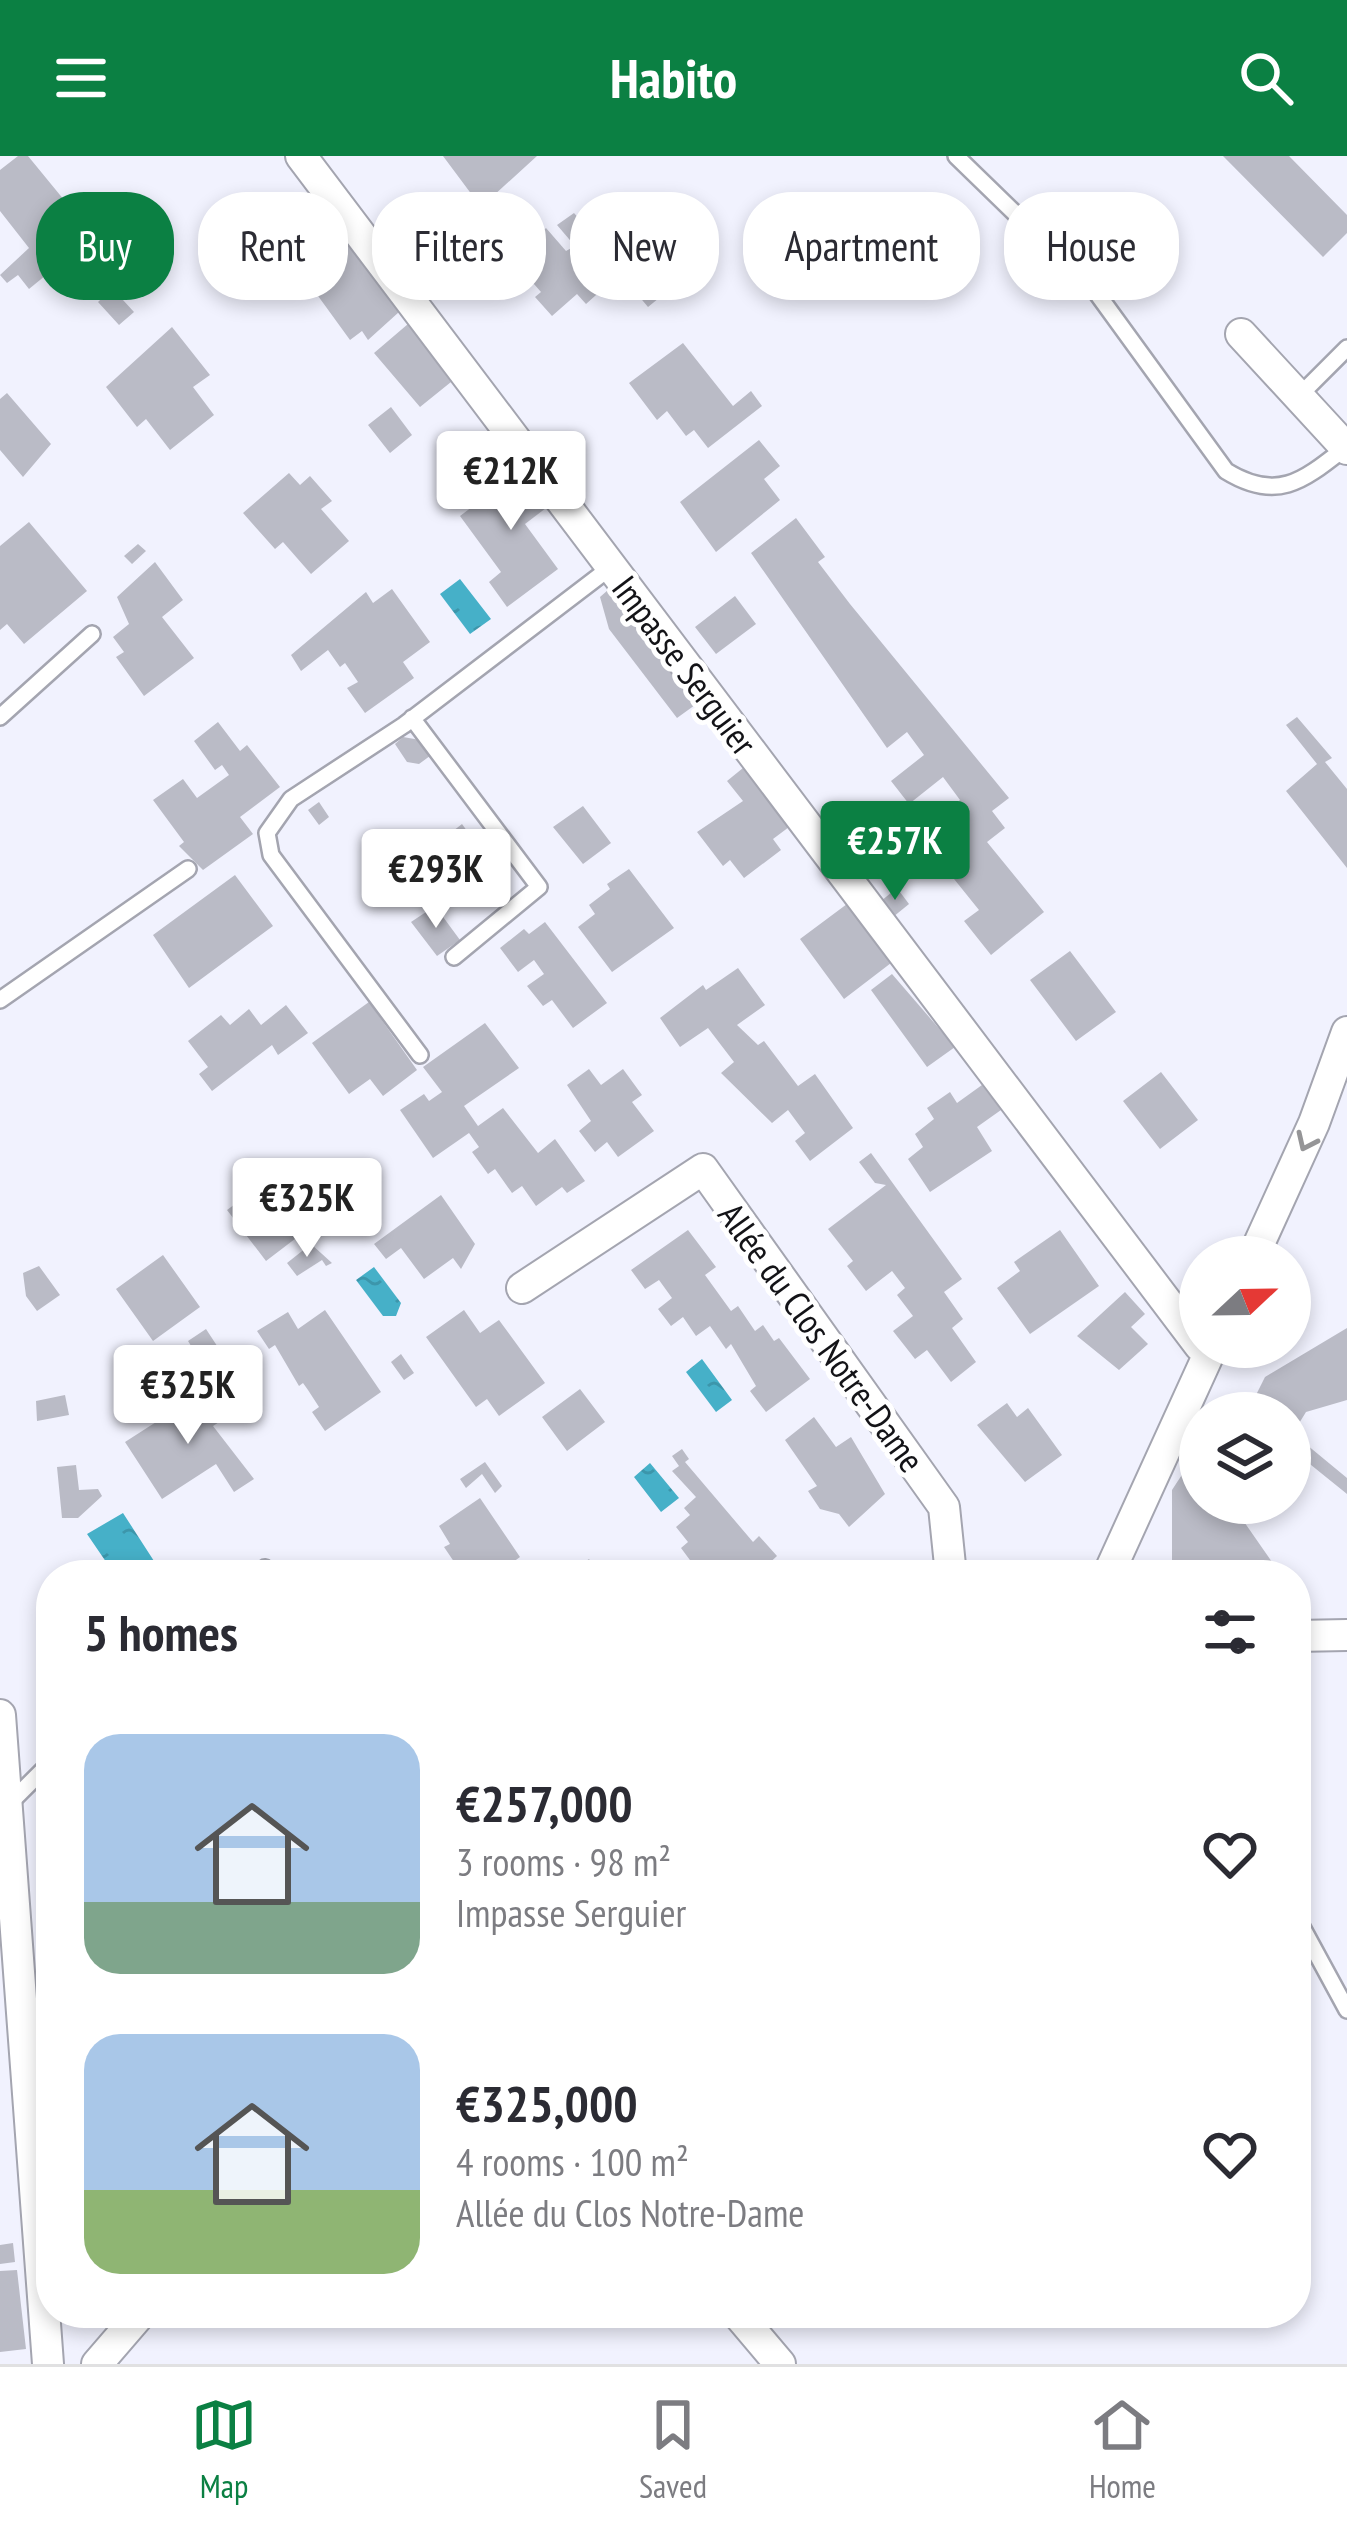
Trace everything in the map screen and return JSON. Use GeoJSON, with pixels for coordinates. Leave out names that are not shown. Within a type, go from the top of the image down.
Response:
{"type":"FeatureCollection","features":[{"type":"Feature","properties":{"kind":"street","name":"Impasse Serguier"},"geometry":{"type":"LineString","coordinates":[[301,156],[1179,1315]]}},
{"type":"Feature","properties":{"kind":"street"},"geometry":{"type":"LineString","coordinates":[[1241,334],[1346,448]]}},
{"type":"Feature","properties":{"kind":"street"},"geometry":{"type":"LineString","coordinates":[[1263,1236],[1314,1123],[1347,1032]]}},
{"type":"Feature","properties":{"kind":"street","name":"Allée du Clos Notre-Dame"},"geometry":{"type":"LineString","coordinates":[[522,1288],[703,1169],[944,1507],[949,1560]]}},
{"type":"Feature","properties":{"kind":"street"},"geometry":{"type":"LineString","coordinates":[[1114,1560],[1197,1368]]}},
{"type":"Feature","properties":{"kind":"street"},"geometry":{"type":"LineString","coordinates":[[1311,1636],[1347,1635]]}},
{"type":"Feature","properties":{"kind":"street"},"geometry":{"type":"LineString","coordinates":[[0,1715],[36,2037]]}},
{"type":"Feature","properties":{"kind":"street"},"geometry":{"type":"LineString","coordinates":[[47,2328],[48,2364]]}},
{"type":"Feature","properties":{"kind":"street"},"geometry":{"type":"LineString","coordinates":[[97,2364],[128,2328]]}},
{"type":"Feature","properties":{"kind":"street"},"geometry":{"type":"LineString","coordinates":[[750,2328],[780,2364]]}},
{"type":"Feature","properties":{"kind":"lane"},"geometry":{"type":"LineString","coordinates":[[956,156],[1096,292],[1226,471],[1252,487],[1300,483],[1346,448]]}},
{"type":"Feature","properties":{"kind":"lane"},"geometry":{"type":"LineString","coordinates":[[1299,396],[1347,348]]}},
{"type":"Feature","properties":{"kind":"lane"},"geometry":{"type":"LineString","coordinates":[[420,1055],[271,855],[267,833],[291,799],[412,718],[610,567]]}},
{"type":"Feature","properties":{"kind":"lane"},"geometry":{"type":"LineString","coordinates":[[0,717],[92,634]]}},
{"type":"Feature","properties":{"kind":"lane"},"geometry":{"type":"LineString","coordinates":[[412,718],[538,887],[454,957]]}},
{"type":"Feature","properties":{"kind":"lane"},"geometry":{"type":"LineString","coordinates":[[0,1000],[188,869]]}},
{"type":"Feature","properties":{"kind":"lane"},"geometry":{"type":"LineString","coordinates":[[7,1806],[36,1777]]}},
{"type":"Feature","properties":{"kind":"lane"},"geometry":{"type":"LineString","coordinates":[[1311,1944],[1347,2010]]}},
{"type":"Feature","properties":{"kind":"water"},"geometry":{"type":"Polygon","coordinates":[[[460,579],[491,619],[470,634],[440,594],[460,579]]]}},
{"type":"Feature","properties":{"kind":"water"},"geometry":{"type":"Polygon","coordinates":[[[374,1267],[401,1303],[396,1316],[383,1316],[356,1280],[374,1267]]]}},
{"type":"Feature","properties":{"kind":"water"},"geometry":{"type":"Polygon","coordinates":[[[702,1359],[732,1400],[716,1412],[686,1372],[702,1359]]]}},
{"type":"Feature","properties":{"kind":"water"},"geometry":{"type":"Polygon","coordinates":[[[650,1463],[679,1498],[661,1512],[634,1477],[650,1463]]]}},
{"type":"Feature","properties":{"kind":"water"},"geometry":{"type":"Polygon","coordinates":[[[123,1513],[153,1560],[105,1560],[87,1534],[123,1513]]]}},
{"type":"Feature","properties":{"kind":"building"},"geometry":{"type":"Polygon","coordinates":[[[18,156],[28,156],[58,192],[36,192],[36,283],[29,289],[18,275],[7,283],[0,275],[29,248],[0,211],[0,170],[18,156]]]}},
{"type":"Feature","properties":{"kind":"building"},"geometry":{"type":"Polygon","coordinates":[[[443,156],[537,156],[497,192],[470,192],[443,156]]]}},
{"type":"Feature","properties":{"kind":"building"},"geometry":{"type":"Polygon","coordinates":[[[1223,156],[1289,156],[1347,215],[1347,233],[1323,257],[1223,156]]]}},
{"type":"Feature","properties":{"kind":"building"},"geometry":{"type":"Polygon","coordinates":[[[570,216],[570,240],[557,225],[570,216]]]}},
{"type":"Feature","properties":{"kind":"building"},"geometry":{"type":"Polygon","coordinates":[[[546,228],[566,251],[570,249],[570,300],[552,316],[538,300],[546,300],[546,228]]]}},
{"type":"Feature","properties":{"kind":"building"},"geometry":{"type":"Polygon","coordinates":[[[348,242],[372,275],[372,300],[390,300],[399,312],[368,340],[362,331],[350,340],[321,300],[348,300],[348,242]]]}},
{"type":"Feature","properties":{"kind":"building"},"geometry":{"type":"Polygon","coordinates":[[[123,300],[134,312],[119,325],[98,302],[123,300]]]}},
{"type":"Feature","properties":{"kind":"building"},"geometry":{"type":"Polygon","coordinates":[[[408,324],[451,382],[420,407],[374,353],[408,324]]]}},
{"type":"Feature","properties":{"kind":"building"},"geometry":{"type":"Polygon","coordinates":[[[172,327],[210,375],[193,387],[214,415],[170,450],[146,419],[137,427],[106,387],[172,327]]]}},
{"type":"Feature","properties":{"kind":"building"},"geometry":{"type":"Polygon","coordinates":[[[683,343],[733,406],[751,391],[762,406],[708,448],[694,430],[686,436],[667,411],[657,420],[629,383],[683,343]]]}},
{"type":"Feature","properties":{"kind":"building"},"geometry":{"type":"Polygon","coordinates":[[[7,393],[51,444],[23,477],[0,450],[0,399],[7,393]]]}},
{"type":"Feature","properties":{"kind":"building"},"geometry":{"type":"Polygon","coordinates":[[[391,407],[412,435],[390,453],[368,425],[391,407]]]}},
{"type":"Feature","properties":{"kind":"building"},"geometry":{"type":"Polygon","coordinates":[[[759,440],[780,466],[764,479],[780,500],[716,552],[680,502],[759,440]]]}},
{"type":"Feature","properties":{"kind":"building"},"geometry":{"type":"Polygon","coordinates":[[[499,444],[546,508],[525,524],[558,569],[507,607],[489,582],[501,572],[460,516],[509,479],[488,452],[499,444]]]}},
{"type":"Feature","properties":{"kind":"building"},"geometry":{"type":"Polygon","coordinates":[[[289,473],[300,485],[310,476],[332,501],[321,509],[349,541],[311,574],[283,542],[275,549],[243,513],[289,473]]]}},
{"type":"Feature","properties":{"kind":"building"},"geometry":{"type":"Polygon","coordinates":[[[796,518],[825,557],[818,562],[1009,798],[992,811],[1005,828],[987,842],[1044,912],[991,955],[964,921],[979,910],[950,874],[968,858],[954,842],[945,850],[927,826],[960,800],[943,777],[909,804],[891,781],[924,755],[907,732],[887,748],[751,553],[796,518]]]}},
{"type":"Feature","properties":{"kind":"building"},"geometry":{"type":"Polygon","coordinates":[[[29,522],[87,591],[24,644],[7,624],[0,630],[0,546],[29,522]]]}},
{"type":"Feature","properties":{"kind":"building"},"geometry":{"type":"Polygon","coordinates":[[[138,544],[146,551],[132,564],[124,556],[138,544]]]}},
{"type":"Feature","properties":{"kind":"building"},"geometry":{"type":"Polygon","coordinates":[[[155,562],[183,600],[162,617],[194,658],[144,696],[116,657],[124,652],[113,637],[129,624],[117,597],[155,562]]]}},
{"type":"Feature","properties":{"kind":"building"},"geometry":{"type":"Polygon","coordinates":[[[392,589],[430,642],[403,662],[414,678],[365,713],[347,688],[358,682],[345,663],[340,667],[328,650],[301,671],[291,655],[366,592],[373,603],[392,589]]]}},
{"type":"Feature","properties":{"kind":"building"},"geometry":{"type":"Polygon","coordinates":[[[608,590],[695,705],[677,718],[609,629],[600,597],[608,590]]]}},
{"type":"Feature","properties":{"kind":"building"},"geometry":{"type":"Polygon","coordinates":[[[735,596],[756,624],[716,654],[695,627],[735,596]]]}},
{"type":"Feature","properties":{"kind":"building"},"geometry":{"type":"Polygon","coordinates":[[[1297,717],[1332,758],[1325,762],[1347,789],[1347,868],[1286,791],[1317,764],[1286,725],[1297,717]]]}},
{"type":"Feature","properties":{"kind":"building"},"geometry":{"type":"Polygon","coordinates":[[[218,722],[240,751],[247,745],[280,787],[240,817],[253,834],[203,870],[179,846],[184,842],[153,800],[183,779],[197,798],[229,775],[222,765],[215,770],[194,741],[218,722]]]}},
{"type":"Feature","properties":{"kind":"building"},"geometry":{"type":"Polygon","coordinates":[[[403,737],[426,741],[434,753],[419,764],[407,762],[395,744],[403,737]]]}},
{"type":"Feature","properties":{"kind":"building"},"geometry":{"type":"Polygon","coordinates":[[[743,768],[789,827],[773,839],[781,850],[744,878],[730,860],[723,866],[697,832],[743,801],[727,781],[743,768]]]}},
{"type":"Feature","properties":{"kind":"building"},"geometry":{"type":"Polygon","coordinates":[[[319,802],[329,817],[319,825],[308,810],[319,802]]]}},
{"type":"Feature","properties":{"kind":"building"},"geometry":{"type":"Polygon","coordinates":[[[583,806],[611,843],[583,864],[553,827],[583,806]]]}},
{"type":"Feature","properties":{"kind":"building"},"geometry":{"type":"Polygon","coordinates":[[[462,824],[491,864],[459,888],[454,880],[424,903],[418,894],[400,906],[377,874],[430,829],[439,842],[462,824]]]}},
{"type":"Feature","properties":{"kind":"building"},"geometry":{"type":"Polygon","coordinates":[[[629,869],[674,928],[612,972],[578,927],[595,914],[589,905],[610,889],[607,884],[629,869]]]}},
{"type":"Feature","properties":{"kind":"building"},"geometry":{"type":"Polygon","coordinates":[[[235,875],[273,926],[189,988],[153,935],[235,875]]]}},
{"type":"Feature","properties":{"kind":"building"},"geometry":{"type":"Polygon","coordinates":[[[897,888],[909,904],[893,917],[881,901],[897,888]]]}},
{"type":"Feature","properties":{"kind":"building"},"geometry":{"type":"Polygon","coordinates":[[[847,904],[891,963],[844,999],[800,939],[847,904]]]}},
{"type":"Feature","properties":{"kind":"building"},"geometry":{"type":"Polygon","coordinates":[[[435,906],[460,940],[437,956],[411,922],[435,906]]]}},
{"type":"Feature","properties":{"kind":"building"},"geometry":{"type":"Polygon","coordinates":[[[545,922],[607,1003],[573,1028],[552,1000],[543,1006],[527,986],[544,974],[534,960],[518,972],[500,948],[524,929],[529,934],[545,922]]]}},
{"type":"Feature","properties":{"kind":"building"},"geometry":{"type":"Polygon","coordinates":[[[1070,951],[1116,1012],[1076,1041],[1030,980],[1070,951]]]}},
{"type":"Feature","properties":{"kind":"building"},"geometry":{"type":"Polygon","coordinates":[[[738,968],[765,1005],[737,1025],[758,1045],[764,1041],[798,1086],[815,1074],[853,1128],[810,1161],[795,1141],[805,1133],[788,1110],[772,1123],[721,1073],[734,1062],[708,1028],[680,1047],[660,1018],[703,985],[706,990],[738,968]]]}},
{"type":"Feature","properties":{"kind":"building"},"geometry":{"type":"Polygon","coordinates":[[[892,974],[955,1047],[927,1067],[871,990],[892,974]]]}},
{"type":"Feature","properties":{"kind":"building"},"geometry":{"type":"Polygon","coordinates":[[[369,1002],[417,1070],[383,1096],[370,1079],[349,1094],[312,1043],[369,1002]]]}},
{"type":"Feature","properties":{"kind":"building"},"geometry":{"type":"Polygon","coordinates":[[[286,1005],[308,1033],[278,1055],[272,1045],[212,1091],[199,1074],[208,1067],[188,1041],[221,1015],[230,1025],[249,1009],[261,1025],[286,1005]]]}},
{"type":"Feature","properties":{"kind":"building"},"geometry":{"type":"Polygon","coordinates":[[[485,1023],[519,1068],[464,1106],[478,1126],[503,1108],[538,1153],[555,1139],[585,1181],[567,1193],[562,1187],[536,1206],[522,1186],[512,1193],[495,1169],[488,1174],[472,1152],[479,1147],[469,1133],[433,1158],[400,1110],[424,1094],[429,1101],[442,1092],[423,1067],[485,1023]]]}},
{"type":"Feature","properties":{"kind":"building"},"geometry":{"type":"Polygon","coordinates":[[[589,1069],[601,1085],[623,1069],[642,1095],[632,1102],[654,1131],[618,1157],[607,1142],[595,1152],[579,1131],[591,1121],[567,1085],[589,1069]]]}},
{"type":"Feature","properties":{"kind":"building"},"geometry":{"type":"Polygon","coordinates":[[[1161,1072],[1198,1120],[1160,1149],[1123,1101],[1161,1072]]]}},
{"type":"Feature","properties":{"kind":"building"},"geometry":{"type":"Polygon","coordinates":[[[982,1085],[1001,1110],[977,1127],[992,1151],[930,1192],[908,1159],[923,1147],[915,1134],[934,1119],[927,1108],[950,1092],[957,1103],[982,1085]]]}},
{"type":"Feature","properties":{"kind":"building"},"geometry":{"type":"Polygon","coordinates":[[[871,1153],[962,1279],[944,1292],[963,1319],[952,1328],[976,1362],[951,1382],[927,1350],[915,1359],[893,1331],[913,1316],[897,1295],[905,1288],[892,1271],[866,1291],[847,1266],[853,1261],[828,1229],[886,1185],[875,1183],[859,1162],[871,1153]]]}},
{"type":"Feature","properties":{"kind":"building"},"geometry":{"type":"Polygon","coordinates":[[[266,1181],[304,1232],[266,1261],[227,1210],[266,1181]]]}},
{"type":"Feature","properties":{"kind":"building"},"geometry":{"type":"Polygon","coordinates":[[[441,1195],[475,1244],[461,1269],[453,1258],[424,1279],[401,1248],[386,1259],[374,1244],[441,1195]]]}},
{"type":"Feature","properties":{"kind":"building"},"geometry":{"type":"Polygon","coordinates":[[[688,1230],[716,1267],[705,1275],[731,1311],[738,1306],[755,1331],[763,1325],[774,1341],[779,1338],[810,1379],[766,1412],[750,1391],[756,1386],[731,1344],[726,1349],[710,1326],[696,1336],[683,1317],[671,1326],[658,1309],[672,1298],[659,1280],[645,1289],[631,1270],[688,1230]]]}},
{"type":"Feature","properties":{"kind":"building"},"geometry":{"type":"Polygon","coordinates":[[[1060,1230],[1099,1286],[1030,1334],[997,1288],[1020,1271],[1014,1262],[1060,1230]]]}},
{"type":"Feature","properties":{"kind":"building"},"geometry":{"type":"Polygon","coordinates":[[[311,1244],[332,1263],[326,1266],[322,1260],[297,1276],[287,1263],[311,1244]]]}},
{"type":"Feature","properties":{"kind":"building"},"geometry":{"type":"Polygon","coordinates":[[[163,1255],[200,1307],[153,1341],[116,1289],[163,1255]]]}},
{"type":"Feature","properties":{"kind":"building"},"geometry":{"type":"Polygon","coordinates":[[[39,1266],[60,1295],[37,1311],[26,1296],[23,1273],[39,1266]]]}},
{"type":"Feature","properties":{"kind":"building"},"geometry":{"type":"Polygon","coordinates":[[[1125,1292],[1145,1314],[1131,1327],[1148,1344],[1119,1370],[1077,1336],[1125,1292]]]}},
{"type":"Feature","properties":{"kind":"building"},"geometry":{"type":"Polygon","coordinates":[[[325,1310],[381,1392],[325,1431],[312,1412],[319,1407],[308,1390],[303,1383],[299,1386],[275,1345],[269,1349],[257,1331],[288,1312],[298,1329],[325,1310]]]}},
{"type":"Feature","properties":{"kind":"building"},"geometry":{"type":"Polygon","coordinates":[[[464,1310],[480,1333],[499,1320],[545,1383],[499,1416],[487,1399],[476,1407],[426,1337],[464,1310]]]}},
{"type":"Feature","properties":{"kind":"building"},"geometry":{"type":"Polygon","coordinates":[[[1347,1328],[1347,1400],[1311,1411],[1311,1392],[1258,1392],[1265,1377],[1280,1368],[1311,1368],[1311,1350],[1347,1328]]]}},
{"type":"Feature","properties":{"kind":"building"},"geometry":{"type":"Polygon","coordinates":[[[206,1329],[225,1358],[206,1370],[188,1341],[206,1329]]]}},
{"type":"Feature","properties":{"kind":"building"},"geometry":{"type":"Polygon","coordinates":[[[401,1354],[414,1373],[404,1380],[391,1362],[401,1354]]]}},
{"type":"Feature","properties":{"kind":"building"},"geometry":{"type":"Polygon","coordinates":[[[580,1389],[605,1422],[567,1451],[542,1417],[580,1389]]]}},
{"type":"Feature","properties":{"kind":"building"},"geometry":{"type":"Polygon","coordinates":[[[220,1391],[233,1413],[213,1426],[254,1479],[234,1492],[216,1464],[162,1499],[125,1442],[195,1397],[200,1404],[220,1391]]]}},
{"type":"Feature","properties":{"kind":"building"},"geometry":{"type":"Polygon","coordinates":[[[65,1395],[69,1415],[37,1421],[36,1401],[65,1395]]]}},
{"type":"Feature","properties":{"kind":"building"},"geometry":{"type":"Polygon","coordinates":[[[1007,1403],[1017,1417],[1028,1408],[1062,1455],[1025,1482],[977,1425],[1007,1403]]]}},
{"type":"Feature","properties":{"kind":"building"},"geometry":{"type":"Polygon","coordinates":[[[814,1417],[836,1447],[851,1437],[885,1494],[849,1527],[839,1514],[820,1509],[808,1491],[817,1486],[785,1440],[814,1417]]]}},
{"type":"Feature","properties":{"kind":"building"},"geometry":{"type":"Polygon","coordinates":[[[1311,1448],[1347,1478],[1347,1494],[1311,1465],[1311,1448]]]}},
{"type":"Feature","properties":{"kind":"building"},"geometry":{"type":"Polygon","coordinates":[[[682,1449],[689,1459],[685,1462],[753,1542],[759,1536],[777,1556],[773,1560],[690,1560],[681,1548],[688,1542],[676,1527],[690,1515],[684,1508],[696,1497],[672,1471],[679,1466],[672,1456],[682,1449]]]}},
{"type":"Feature","properties":{"kind":"building"},"geometry":{"type":"Polygon","coordinates":[[[485,1462],[502,1486],[495,1493],[482,1474],[466,1488],[460,1479],[485,1462]]]}},
{"type":"Feature","properties":{"kind":"building"},"geometry":{"type":"Polygon","coordinates":[[[76,1465],[79,1490],[98,1489],[102,1496],[78,1518],[62,1518],[57,1467],[76,1465]]]}},
{"type":"Feature","properties":{"kind":"building"},"geometry":{"type":"Polygon","coordinates":[[[1179,1479],[1179,1524],[1246,1524],[1271,1560],[1172,1560],[1172,1490],[1179,1479]]]}},
{"type":"Feature","properties":{"kind":"building"},"geometry":{"type":"Polygon","coordinates":[[[480,1498],[520,1557],[453,1560],[439,1526],[480,1498]]]}},
{"type":"Feature","properties":{"kind":"building"},"geometry":{"type":"Polygon","coordinates":[[[13,2243],[15,2262],[0,2264],[0,2245],[13,2243]]]}},
{"type":"Feature","properties":{"kind":"building"},"geometry":{"type":"Polygon","coordinates":[[[17,2270],[26,2349],[0,2352],[0,2271],[17,2270]]]}}]}
